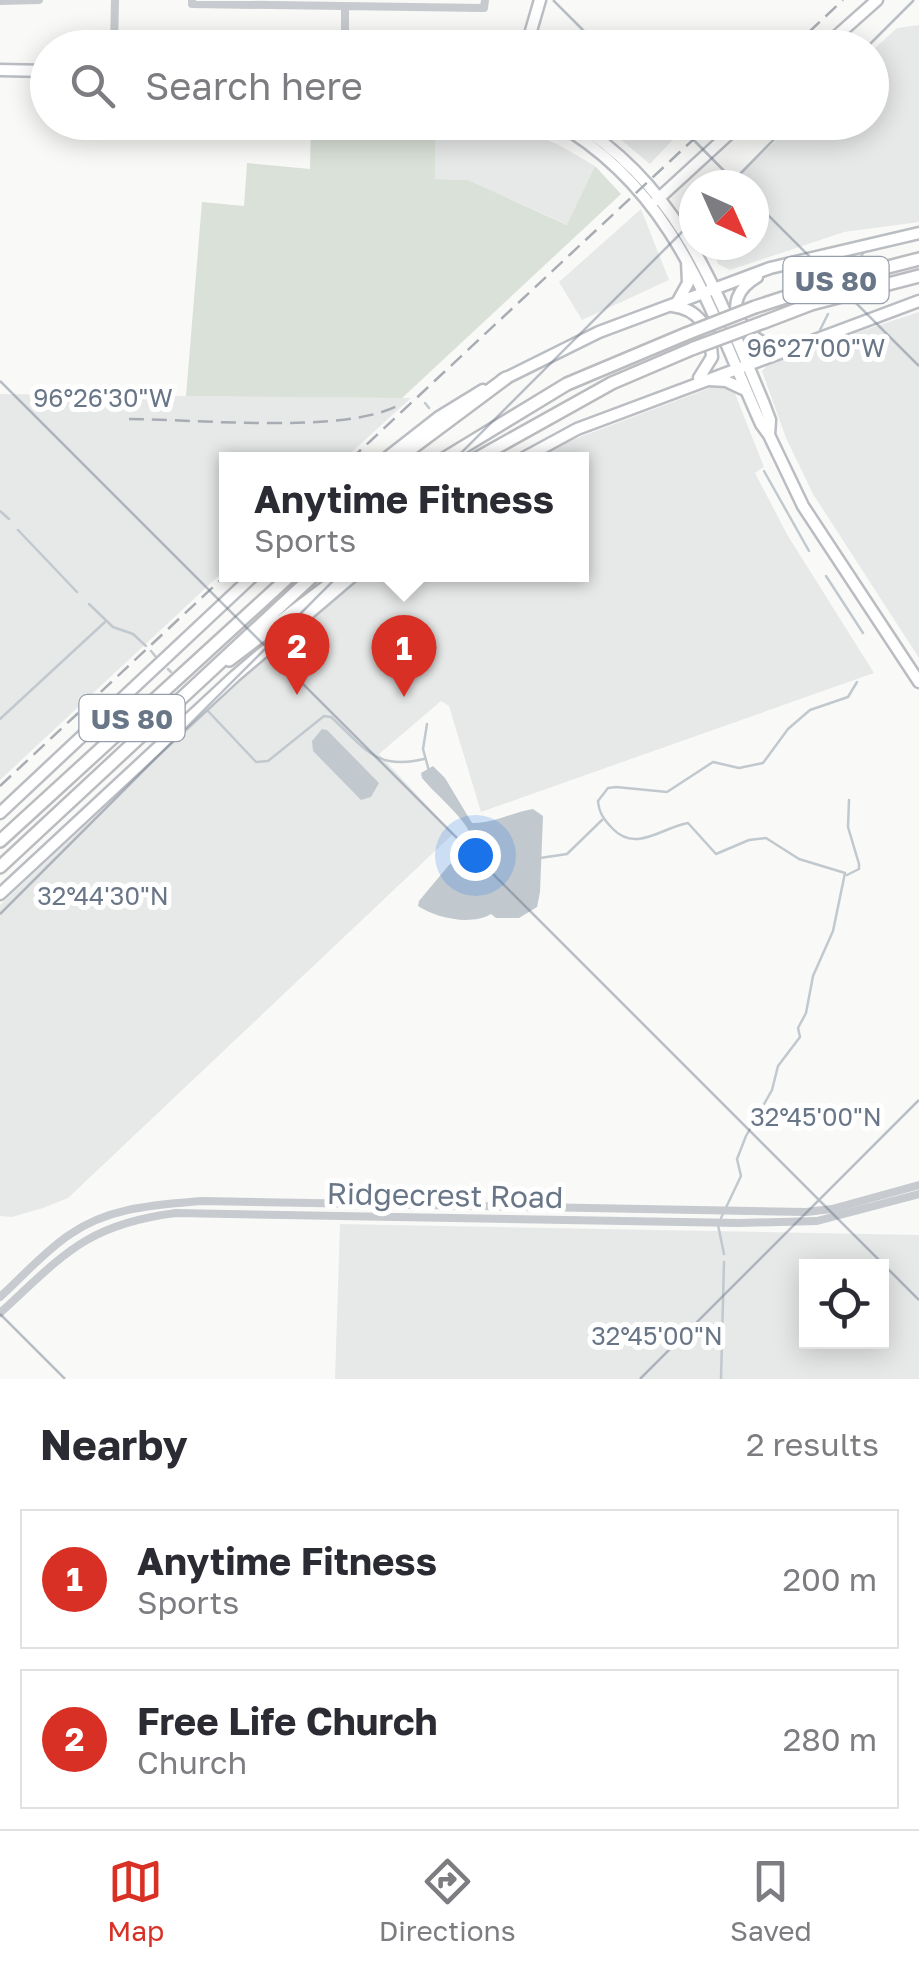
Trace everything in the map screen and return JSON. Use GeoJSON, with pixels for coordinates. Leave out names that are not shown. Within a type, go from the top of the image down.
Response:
{"type":"FeatureCollection","features":[{"type":"Feature","properties":{"kind":"highway","name":"US 80"},"geometry":{"type":"LineString","coordinates":[[455,452],[568,384],[686,334],[842,278],[919,258]]}},
{"type":"Feature","properties":{"kind":"highway","name":"US 80"},"geometry":{"type":"LineString","coordinates":[[488,452],[612,383],[694,348],[811,304],[919,276]]}},
{"type":"Feature","properties":{"kind":"highway"},"geometry":{"type":"LineString","coordinates":[[407,452],[506,378]]}},
{"type":"Feature","properties":{"kind":"highway"},"geometry":{"type":"LineString","coordinates":[[265,598],[276,582]]}},
{"type":"Feature","properties":{"kind":"highway","name":"US 80"},"geometry":{"type":"LineString","coordinates":[[0,841],[283,582]]}},
{"type":"Feature","properties":{"kind":"highway","name":"US 80"},"geometry":{"type":"LineString","coordinates":[[0,867],[305,582]]}},
{"type":"Feature","properties":{"kind":"highway"},"geometry":{"type":"LineString","coordinates":[[175,703],[332,582]]}},
{"type":"Feature","properties":{"kind":"main road"},"geometry":{"type":"LineString","coordinates":[[531,30],[540,0]]}},
{"type":"Feature","properties":{"kind":"main road"},"geometry":{"type":"LineString","coordinates":[[844,30],[878,0]]}},
{"type":"Feature","properties":{"kind":"main road"},"geometry":{"type":"LineString","coordinates":[[0,70],[30,71]]}},
{"type":"Feature","properties":{"kind":"main road"},"geometry":{"type":"LineString","coordinates":[[581,140],[656,201],[679,242]]}},
{"type":"Feature","properties":{"kind":"main road"},"geometry":{"type":"LineString","coordinates":[[598,140],[620,156],[695,248],[741,366],[770,420],[770,435]]}},
{"type":"Feature","properties":{"kind":"main road"},"geometry":{"type":"LineString","coordinates":[[656,201],[722,140]]}},
{"type":"Feature","properties":{"kind":"main road"},"geometry":{"type":"LineString","coordinates":[[394,452],[439,417],[571,344],[770,268],[919,232]]}},
{"type":"Feature","properties":{"kind":"main road"},"geometry":{"type":"LineString","coordinates":[[672,304],[688,283],[686,260]]}},
{"type":"Feature","properties":{"kind":"main road"},"geometry":{"type":"LineString","coordinates":[[689,260],[709,291]]}},
{"type":"Feature","properties":{"kind":"main road"},"geometry":{"type":"LineString","coordinates":[[770,268],[743,287],[737,299],[738,311],[752,338],[786,349]]}},
{"type":"Feature","properties":{"kind":"main road"},"geometry":{"type":"LineString","coordinates":[[534,452],[576,429],[919,300]]}},
{"type":"Feature","properties":{"kind":"main road"},"geometry":{"type":"LineString","coordinates":[[672,304],[697,316],[712,346],[708,368],[690,385]]}},
{"type":"Feature","properties":{"kind":"main road"},"geometry":{"type":"LineString","coordinates":[[741,366],[746,391],[803,506],[919,682]]}},
{"type":"Feature","properties":{"kind":"main road"},"geometry":{"type":"LineString","coordinates":[[703,380],[720,379],[746,391]]}},
{"type":"Feature","properties":{"kind":"main road"},"geometry":{"type":"LineString","coordinates":[[0,813],[246,582]]}},
{"type":"Feature","properties":{"kind":"main road"},"geometry":{"type":"LineString","coordinates":[[0,894],[206,702],[346,582]]}},
{"type":"Feature","properties":{"kind":"street"},"geometry":{"type":"LineString","coordinates":[[114,0],[114,30]]}},
{"type":"Feature","properties":{"kind":"street"},"geometry":{"type":"LineString","coordinates":[[0,2],[39,1]]}},
{"type":"Feature","properties":{"kind":"street"},"geometry":{"type":"LineString","coordinates":[[192,2],[345,8],[411,3],[485,4]]}},
{"type":"Feature","properties":{"kind":"street"},"geometry":{"type":"LineString","coordinates":[[345,8],[346,30]]}},
{"type":"Feature","properties":{"kind":"street","name":"Ridgecrest Road"},"geometry":{"type":"LineString","coordinates":[[0,1313],[66,1252],[98,1232],[135,1218],[176,1213],[716,1222],[817,1212],[919,1185]]}},
{"type":"Feature","properties":{"kind":"street","name":"Ridgecrest Road"},"geometry":{"type":"LineString","coordinates":[[0,1297],[68,1235],[103,1216],[137,1206],[202,1200],[719,1212],[734,1218],[817,1221],[919,1194]]}},
{"type":"Feature","properties":{"kind":"shaded area"},"geometry":{"type":"Polygon","coordinates":[[[919,25],[919,222],[844,232],[769,257],[769,170],[744,170],[777,140],[889,140],[889,35],[897,28],[919,25]]]}},
{"type":"Feature","properties":{"kind":"shaded area"},"geometry":{"type":"Polygon","coordinates":[[[311,140],[436,140],[435,179],[468,180],[567,225],[595,166],[621,194],[402,398],[186,396],[202,202],[244,206],[247,163],[310,169],[311,140]]]}},
{"type":"Feature","properties":{"kind":"shaded area"},"geometry":{"type":"Polygon","coordinates":[[[436,140],[547,140],[595,166],[568,225],[468,180],[435,179],[436,140]]]}},
{"type":"Feature","properties":{"kind":"shaded area"},"geometry":{"type":"Polygon","coordinates":[[[621,140],[673,140],[650,164],[621,140]]]}},
{"type":"Feature","properties":{"kind":"shaded area"},"geometry":{"type":"Polygon","coordinates":[[[641,209],[669,280],[582,320],[559,282],[641,209]]]}},
{"type":"Feature","properties":{"kind":"shaded area"},"geometry":{"type":"Polygon","coordinates":[[[717,260],[760,260],[730,270],[717,260]]]}},
{"type":"Feature","properties":{"kind":"shaded area"},"geometry":{"type":"Polygon","coordinates":[[[919,312],[919,658],[813,494],[786,438],[762,371],[771,361],[919,312]]]}},
{"type":"Feature","properties":{"kind":"shaded area"},"geometry":{"type":"Polygon","coordinates":[[[715,386],[734,391],[764,467],[755,473],[788,536],[874,673],[481,812],[449,706],[441,701],[379,754],[453,834],[68,1198],[12,1217],[0,1216],[0,905],[316,610],[353,582],[589,582],[589,452],[545,452],[715,386]]]}},
{"type":"Feature","properties":{"kind":"shaded area"},"geometry":{"type":"Polygon","coordinates":[[[0,394],[411,398],[352,452],[219,452],[219,576],[0,780],[0,394]]]}},
{"type":"Feature","properties":{"kind":"shaded area"},"geometry":{"type":"Polygon","coordinates":[[[322,729],[379,783],[371,797],[361,800],[313,751],[312,741],[322,729]]]}},
{"type":"Feature","properties":{"kind":"shaded area"},"geometry":{"type":"Polygon","coordinates":[[[433,766],[445,778],[472,823],[533,809],[543,816],[537,907],[519,918],[496,918],[491,914],[464,920],[418,906],[449,865],[474,845],[467,827],[422,778],[421,773],[433,766]]]}},
{"type":"Feature","properties":{"kind":"shaded area"},"geometry":{"type":"Polygon","coordinates":[[[340,1224],[919,1235],[919,1379],[335,1379],[340,1224]]]}},
{"type":"Feature","properties":{"kind":"waterway"},"geometry":{"type":"LineString","coordinates":[[860,258],[864,252]]}},
{"type":"Feature","properties":{"kind":"waterway"},"geometry":{"type":"LineString","coordinates":[[820,330],[828,314]]}},
{"type":"Feature","properties":{"kind":"waterway"},"geometry":{"type":"LineString","coordinates":[[425,403],[429,408]]}},
{"type":"Feature","properties":{"kind":"waterway"},"geometry":{"type":"LineString","coordinates":[[764,471],[809,551]]}},
{"type":"Feature","properties":{"kind":"waterway"},"geometry":{"type":"LineString","coordinates":[[0,511],[9,519]]}},
{"type":"Feature","properties":{"kind":"waterway"},"geometry":{"type":"LineString","coordinates":[[18,530],[77,592]]}},
{"type":"Feature","properties":{"kind":"waterway"},"geometry":{"type":"LineString","coordinates":[[826,576],[863,633]]}},
{"type":"Feature","properties":{"kind":"waterway"},"geometry":{"type":"LineString","coordinates":[[89,604],[113,627],[133,634],[146,646]]}},
{"type":"Feature","properties":{"kind":"waterway"},"geometry":{"type":"LineString","coordinates":[[0,719],[106,621]]}},
{"type":"Feature","properties":{"kind":"waterway"},"geometry":{"type":"LineString","coordinates":[[151,651],[156,657]]}},
{"type":"Feature","properties":{"kind":"waterway"},"geometry":{"type":"LineString","coordinates":[[168,669],[171,672]]}},
{"type":"Feature","properties":{"kind":"waterway"},"geometry":{"type":"LineString","coordinates":[[721,1218],[741,1176],[737,1159],[746,1136],[772,1090],[778,1066],[800,1037],[798,1028],[806,1013],[813,976],[833,931],[845,873],[799,859],[766,838],[749,840],[716,854],[688,823],[631,839],[607,823],[598,801],[608,788],[667,792],[713,762],[739,768],[763,763],[788,729],[810,710],[848,697],[857,682]]}},
{"type":"Feature","properties":{"kind":"waterway"},"geometry":{"type":"LineString","coordinates":[[208,711],[256,762],[268,761],[324,716],[331,717],[362,747],[382,759],[424,759]]}},
{"type":"Feature","properties":{"kind":"waterway"},"geometry":{"type":"LineString","coordinates":[[427,724],[423,749],[429,771]]}},
{"type":"Feature","properties":{"kind":"waterway"},"geometry":{"type":"LineString","coordinates":[[847,875],[859,869],[848,827],[849,800]]}},
{"type":"Feature","properties":{"kind":"waterway"},"geometry":{"type":"LineString","coordinates":[[540,858],[567,854],[602,820]]}},
{"type":"Feature","properties":{"kind":"waterway"},"geometry":{"type":"LineString","coordinates":[[718,1225],[724,1254]]}},
{"type":"Feature","properties":{"kind":"waterway"},"geometry":{"type":"LineString","coordinates":[[721,1379],[724,1262]]}},
{"type":"Feature","properties":{"kind":"railway"},"geometry":{"type":"LineString","coordinates":[[811,30],[843,0]]}},
{"type":"Feature","properties":{"kind":"railway"},"geometry":{"type":"LineString","coordinates":[[359,452],[693,140]]}},
{"type":"Feature","properties":{"kind":"railway"},"geometry":{"type":"LineString","coordinates":[[129,419],[309,422],[377,414],[401,404]]}},
{"type":"Feature","properties":{"kind":"railway"},"geometry":{"type":"LineString","coordinates":[[0,786],[219,581]]}},
{"type":"Feature","properties":{"kind":"place","name":"Free Life Church"},"geometry":{"type":"Point","coordinates":[297,695]}},
{"type":"Feature","properties":{"kind":"place","name":"Anytime Fitness"},"geometry":{"type":"Point","coordinates":[404,697]}}]}
